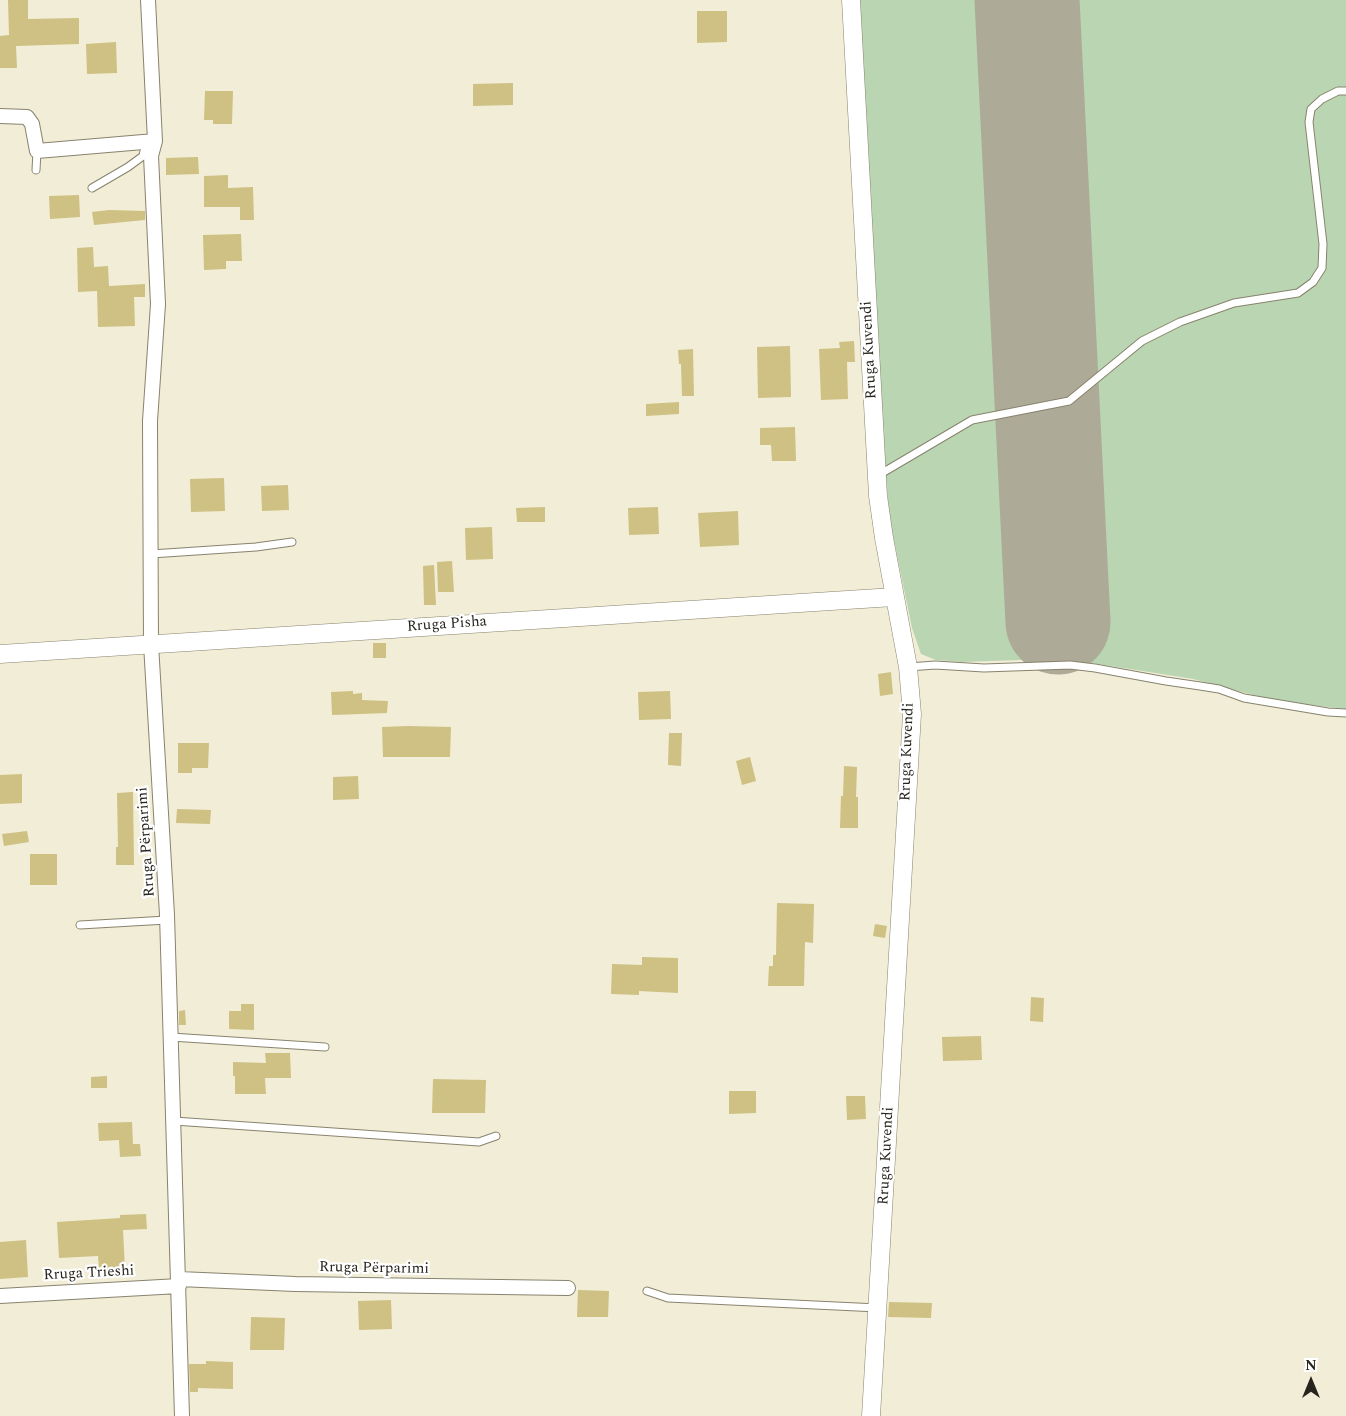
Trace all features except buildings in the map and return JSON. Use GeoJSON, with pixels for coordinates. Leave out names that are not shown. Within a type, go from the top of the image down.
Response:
{"type":"FeatureCollection","features":[{"type":"Feature","properties":{"kind":"street","name":"Rruga Përparimi"},"geometry":{"type":"LineString","coordinates":[[148,0],[150,141],[158,304],[150,421],[151,644],[168,920],[182,1416]]}},
{"type":"Feature","properties":{"kind":"street","name":"Rruga Kuvendi"},"geometry":{"type":"LineString","coordinates":[[851,0],[877,476],[884,538],[908,667],[912,714],[872,1416]]}},
{"type":"Feature","properties":{"kind":"street"},"geometry":{"type":"LineString","coordinates":[[0,116],[27,117],[32,124],[37,151],[150,141]]}},
{"type":"Feature","properties":{"kind":"street","name":"Rruga Pisha"},"geometry":{"type":"LineString","coordinates":[[0,654],[894,596]]}},
{"type":"Feature","properties":{"kind":"street","name":"Rruga Përparimi"},"geometry":{"type":"LineString","coordinates":[[179,1282],[568,1288]]}},
{"type":"Feature","properties":{"kind":"street","name":"Rruga Trieshi"},"geometry":{"type":"LineString","coordinates":[[0,1296],[179,1282]]}},
{"type":"Feature","properties":{"kind":"lane"},"geometry":{"type":"LineString","coordinates":[[877,476],[972,420],[1069,401],[1142,341],[1180,322],[1234,304],[1298,293],[1313,282],[1322,268],[1323,244],[1309,122],[1311,109],[1338,91],[1346,91]]}},
{"type":"Feature","properties":{"kind":"lane"},"geometry":{"type":"LineString","coordinates":[[92,188],[143,156],[150,141]]}},
{"type":"Feature","properties":{"kind":"lane"},"geometry":{"type":"LineString","coordinates":[[36,170],[37,151]]}},
{"type":"Feature","properties":{"kind":"lane"},"geometry":{"type":"LineString","coordinates":[[151,554],[256,547],[292,542]]}},
{"type":"Feature","properties":{"kind":"lane"},"geometry":{"type":"LineString","coordinates":[[908,667],[1070,666],[1095,668],[1218,689],[1244,698],[1346,714]]}},
{"type":"Feature","properties":{"kind":"lane"},"geometry":{"type":"LineString","coordinates":[[80,925],[168,920]]}},
{"type":"Feature","properties":{"kind":"lane"},"geometry":{"type":"LineString","coordinates":[[171,1037],[325,1047]]}},
{"type":"Feature","properties":{"kind":"lane"},"geometry":{"type":"LineString","coordinates":[[174,1121],[479,1142],[496,1136]]}},
{"type":"Feature","properties":{"kind":"lane"},"geometry":{"type":"LineString","coordinates":[[647,1291],[668,1298],[879,1308]]}},
{"type":"Feature","properties":{"kind":"green space"},"geometry":{"type":"Polygon","coordinates":[[[857,0],[1346,0],[1346,709],[1286,702],[1193,679],[1073,660],[962,662],[936,660],[921,654],[912,628],[889,512],[878,386],[857,0]]]}},
{"type":"Feature","properties":{"kind":"runway"},"geometry":{"type":"LineString","coordinates":[[1027,0],[1058,622]]}}]}
